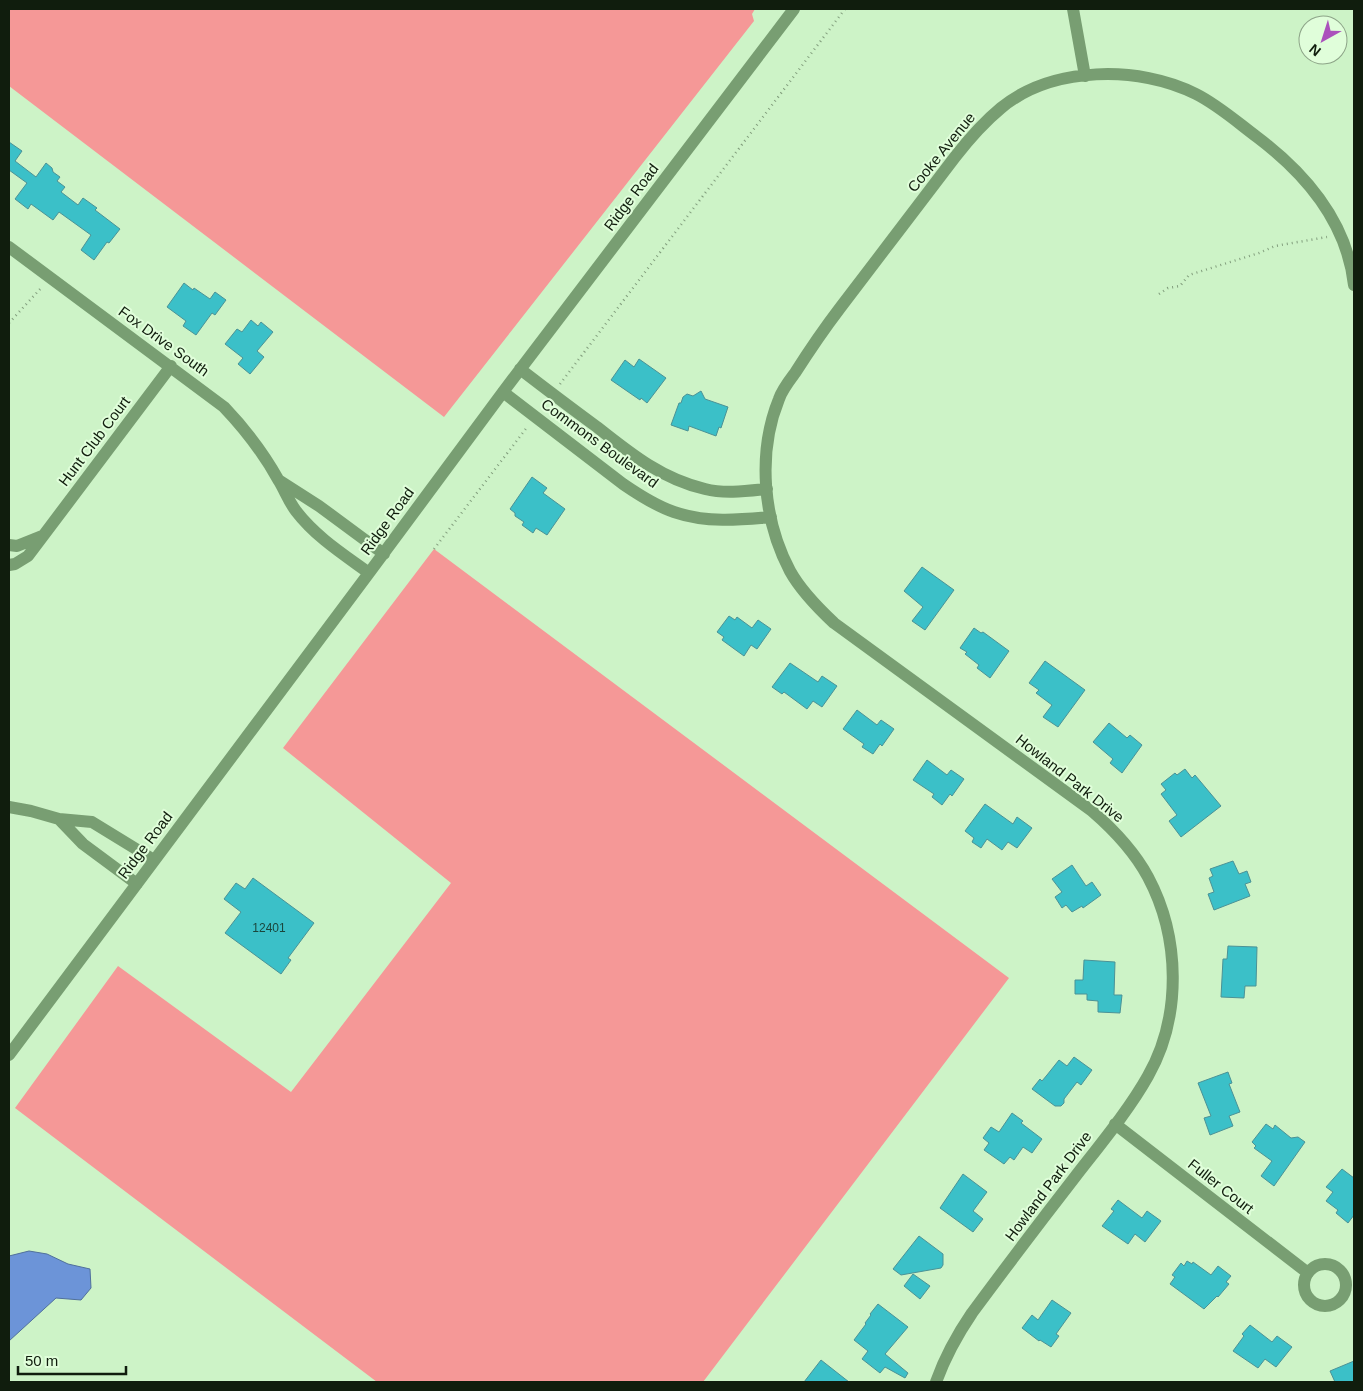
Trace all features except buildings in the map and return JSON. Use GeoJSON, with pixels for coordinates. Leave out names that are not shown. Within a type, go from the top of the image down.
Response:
{"type":"FeatureCollection","features":[{"type":"Feature","properties":{"kind":"street","name":"Ridge Road"},"geometry":{"type":"LineString","coordinates":[[9,1055],[384,554],[502,392],[794,9]]}},
{"type":"Feature","properties":{"kind":"street"},"geometry":{"type":"LineString","coordinates":[[1073,9],[1085,76]]}},
{"type":"Feature","properties":{"kind":"street","name":"Cooke Avenue"},"geometry":{"type":"LineString","coordinates":[[766,489],[766,453],[771,424],[779,397],[818,336],[979,128],[1003,106],[1034,88],[1060,79],[1106,73],[1142,76],[1169,83],[1195,93],[1214,104],[1278,153],[1317,194],[1339,232],[1347,254],[1354,285]]}},
{"type":"Feature","properties":{"kind":"street","name":"Fox Drive South"},"geometry":{"type":"LineString","coordinates":[[9,247],[213,398],[240,424],[258,447],[280,481],[295,510],[316,534],[369,573]]}},
{"type":"Feature","properties":{"kind":"street","name":"Hunt Club Court"},"geometry":{"type":"LineString","coordinates":[[9,565],[15,564],[28,556],[171,366]]}},
{"type":"Feature","properties":{"kind":"street","name":"Commons Boulevard"},"geometry":{"type":"LineString","coordinates":[[520,370],[634,456],[659,472],[683,483],[708,490],[734,492],[766,489]]}},
{"type":"Feature","properties":{"kind":"street","name":"Commons Boulevard"},"geometry":{"type":"LineString","coordinates":[[502,392],[623,484],[674,512],[694,517],[727,520],[771,517]]}},
{"type":"Feature","properties":{"kind":"street","name":"Fox Drive South"},"geometry":{"type":"LineString","coordinates":[[280,481],[319,506],[384,554]]}},
{"type":"Feature","properties":{"kind":"street","name":"Howland Park Drive"},"geometry":{"type":"LineString","coordinates":[[766,489],[771,517],[790,571],[802,589],[818,607],[852,637],[1092,811],[1120,837],[1147,876],[1159,903],[1169,937],[1172,972],[1169,1020],[1160,1050],[1148,1076],[1115,1124],[972,1313],[954,1341],[936,1382]]}},
{"type":"Feature","properties":{"kind":"street"},"geometry":{"type":"LineString","coordinates":[[9,545],[17,546],[42,536]]}},
{"type":"Feature","properties":{"kind":"street"},"geometry":{"type":"LineString","coordinates":[[9,807],[31,811],[59,820],[92,822],[154,860]]}},
{"type":"Feature","properties":{"kind":"street"},"geometry":{"type":"LineString","coordinates":[[59,820],[83,844],[137,884]]}},
{"type":"Feature","properties":{"kind":"street","name":"Fuller Court"},"geometry":{"type":"LineString","coordinates":[[1115,1124],[1308,1273]]}},
{"type":"Feature","properties":{"kind":"path"},"geometry":{"type":"LineString","coordinates":[[552,394],[845,9]]}},
{"type":"Feature","properties":{"kind":"path"},"geometry":{"type":"LineString","coordinates":[[1159,294],[1168,288],[1180,286],[1189,275],[1259,253],[1275,246],[1321,239],[1339,232]]}},
{"type":"Feature","properties":{"kind":"path"},"geometry":{"type":"LineString","coordinates":[[9,323],[38,293],[49,276]]}},
{"type":"Feature","properties":{"kind":"path"},"geometry":{"type":"LineString","coordinates":[[434,549],[534,417]]}},
{"type":"Feature","properties":{"kind":"shaded area"},"geometry":{"type":"Polygon","coordinates":[[[9,9],[755,9],[752,14],[754,21],[444,417],[9,86],[9,9]]]}},
{"type":"Feature","properties":{"kind":"shaded area"},"geometry":{"type":"Polygon","coordinates":[[[434,549],[1009,978],[703,1382],[377,1382],[15,1108],[118,966],[291,1092],[451,883],[283,748],[434,549]]]}},
{"type":"Feature","properties":{"kind":"water"},"geometry":{"type":"Polygon","coordinates":[[[29,1251],[47,1254],[68,1264],[90,1269],[91,1288],[81,1300],[56,1298],[9,1341],[9,1256],[29,1251]]]}}]}
